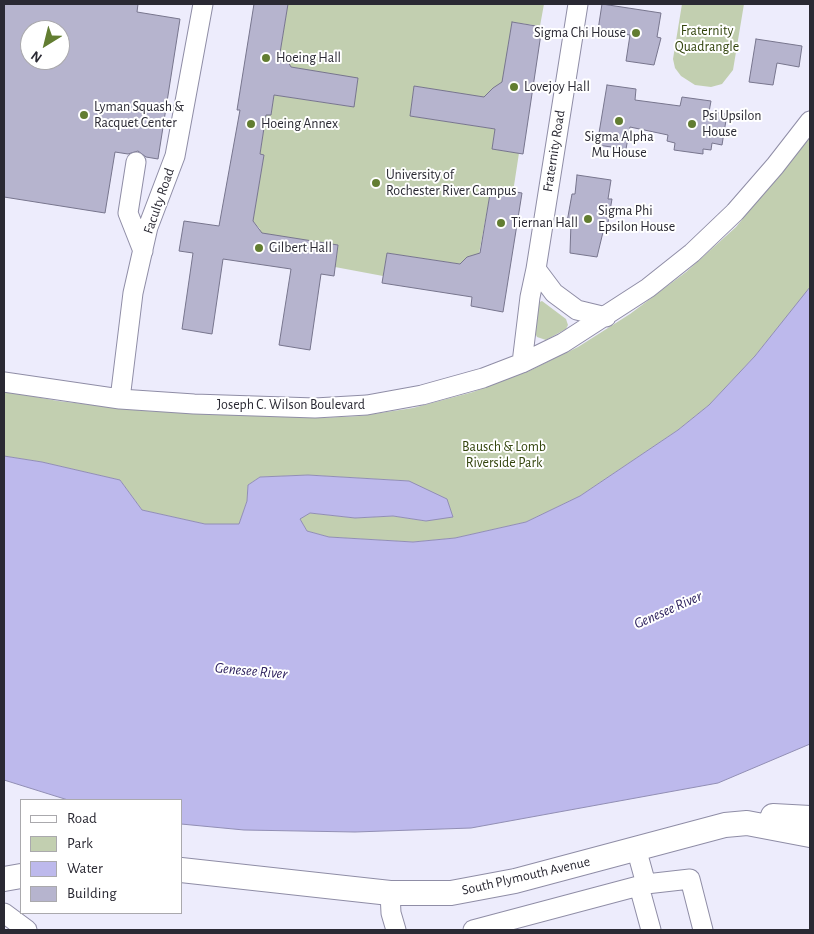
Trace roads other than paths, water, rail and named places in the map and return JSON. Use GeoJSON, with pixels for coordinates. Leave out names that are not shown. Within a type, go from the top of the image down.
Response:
{"type":"FeatureCollection","features":[{"type":"Feature","properties":{"kind":"main road","name":"South Plymouth Avenue"},"geometry":{"type":"LineString","coordinates":[[182,870],[390,893],[451,893],[482,888],[714,827],[747,823],[781,815],[810,818]]}},
{"type":"Feature","properties":{"kind":"main road","name":"South Plymouth Avenue"},"geometry":{"type":"LineString","coordinates":[[747,823],[810,835]]}},
{"type":"Feature","properties":{"kind":"main road"},"geometry":{"type":"LineString","coordinates":[[4,879],[20,876]]}},
{"type":"Feature","properties":{"kind":"street","name":"Faculty Road"},"geometry":{"type":"LineString","coordinates":[[120,399],[133,293],[148,227],[175,156],[203,4]]}},
{"type":"Feature","properties":{"kind":"street","name":"Fraternity Road"},"geometry":{"type":"LineString","coordinates":[[522,363],[530,297],[536,270],[578,4]]}},
{"type":"Feature","properties":{"kind":"street","name":"Joseph C. Wilson Boulevard"},"geometry":{"type":"LineString","coordinates":[[4,382],[120,399],[264,407],[367,405],[445,390],[522,363],[563,343],[606,317],[692,253],[735,212],[810,121]]}},
{"type":"Feature","properties":{"kind":"street"},"geometry":{"type":"LineString","coordinates":[[136,162],[128,213],[143,251]]}},
{"type":"Feature","properties":{"kind":"street"},"geometry":{"type":"LineString","coordinates":[[536,270],[554,293],[577,310],[606,317]]}},
{"type":"Feature","properties":{"kind":"street"},"geometry":{"type":"LineString","coordinates":[[636,848],[651,930]]}},
{"type":"Feature","properties":{"kind":"street"},"geometry":{"type":"LineString","coordinates":[[473,930],[643,885],[690,879],[703,930]]}},
{"type":"Feature","properties":{"kind":"street"},"geometry":{"type":"LineString","coordinates":[[390,893],[391,913],[396,930]]}},
{"type":"Feature","properties":{"kind":"street"},"geometry":{"type":"LineString","coordinates":[[4,913],[27,930]]}},
{"type":"Feature","properties":{"kind":"water","name":"Genesee River"},"geometry":{"type":"Polygon","coordinates":[[[810,287],[810,744],[718,783],[471,828],[355,832],[244,830],[182,824],[182,799],[65,799],[4,780],[4,456],[42,462],[120,480],[142,510],[205,524],[239,524],[247,501],[248,485],[260,477],[308,475],[409,481],[447,499],[453,517],[426,521],[393,516],[355,518],[310,513],[300,519],[307,531],[329,537],[413,542],[455,538],[526,522],[580,496],[678,430],[709,405],[755,356],[810,287]]]}},
{"type":"Feature","properties":{"kind":"place","name":"Sigma Chi House"},"geometry":{"type":"Point","coordinates":[636,33]}},
{"type":"Feature","properties":{"kind":"place","name":"Hoeing Hall"},"geometry":{"type":"Point","coordinates":[266,58]}},
{"type":"Feature","properties":{"kind":"place","name":"Lovejoy Hall"},"geometry":{"type":"Point","coordinates":[514,87]}},
{"type":"Feature","properties":{"kind":"place","name":"Lyman Squash & Racquet Center"},"geometry":{"type":"Point","coordinates":[84,115]}},
{"type":"Feature","properties":{"kind":"place","name":"Sigma Alpha Mu House"},"geometry":{"type":"Point","coordinates":[619,121]}},
{"type":"Feature","properties":{"kind":"place","name":"Hoeing Annex"},"geometry":{"type":"Point","coordinates":[251,124]}},
{"type":"Feature","properties":{"kind":"place","name":"Psi Upsilon House"},"geometry":{"type":"Point","coordinates":[692,124]}},
{"type":"Feature","properties":{"kind":"place","name":"University of Rochester River Campus"},"geometry":{"type":"Point","coordinates":[376,183]}},
{"type":"Feature","properties":{"kind":"place","name":"Sigma Phi Epsilon House"},"geometry":{"type":"Point","coordinates":[588,219]}},
{"type":"Feature","properties":{"kind":"place","name":"Tiernan Hall"},"geometry":{"type":"Point","coordinates":[501,223]}},
{"type":"Feature","properties":{"kind":"place","name":"Gilbert Hall"},"geometry":{"type":"Point","coordinates":[259,248]}},
{"type":"Feature","properties":{"kind":"park label","name":"Fraternity Quadrangle"},"geometry":{"type":"Point","coordinates":[707,40]}},
{"type":"Feature","properties":{"kind":"park label","name":"Bausch & Lomb Riverside Park"},"geometry":{"type":"Point","coordinates":[504,456]}}]}
